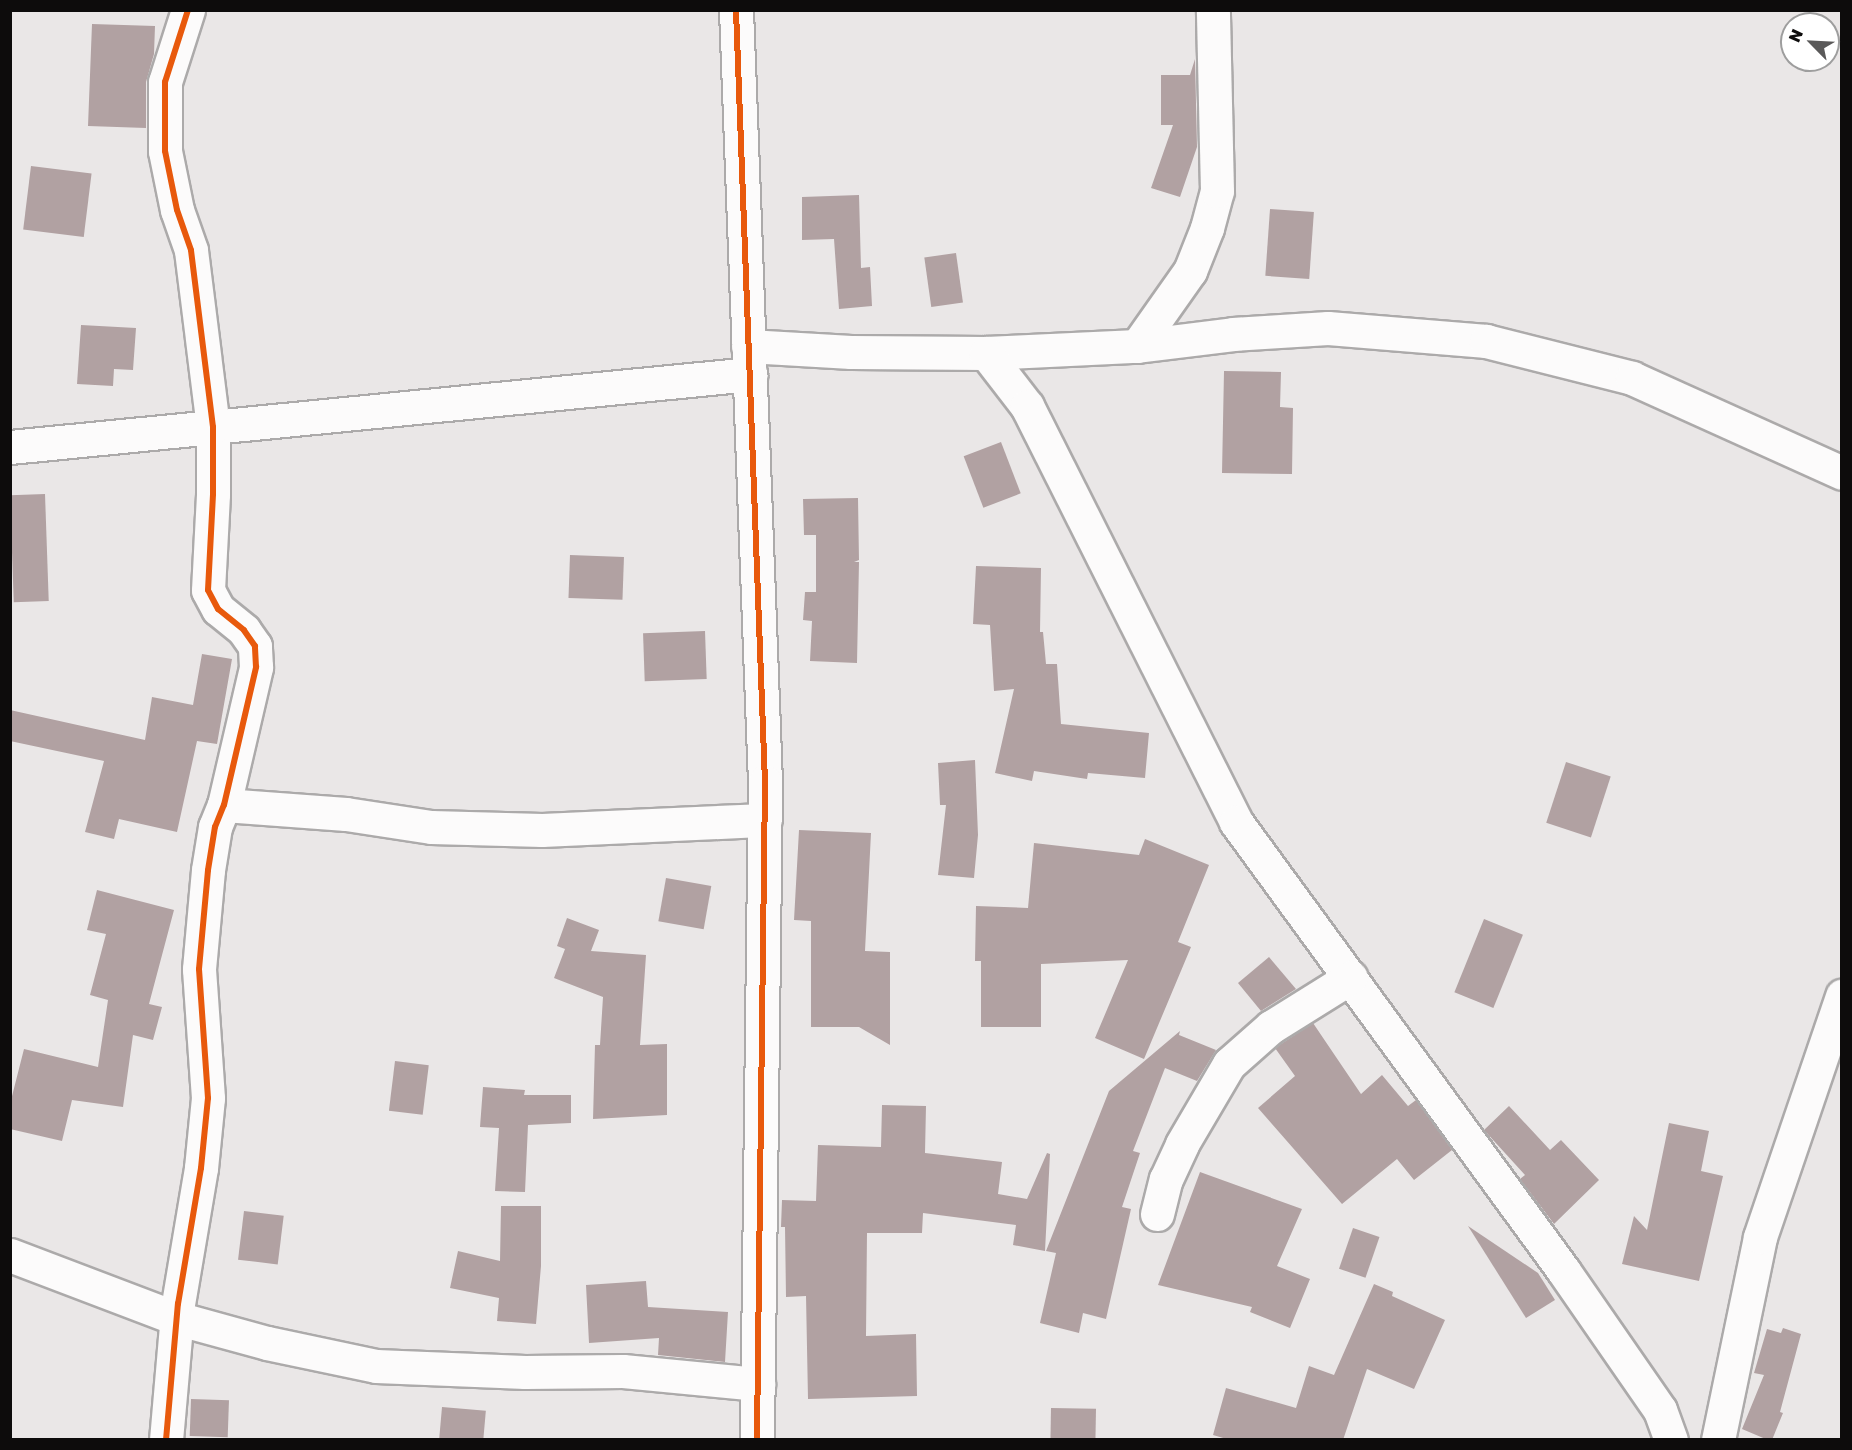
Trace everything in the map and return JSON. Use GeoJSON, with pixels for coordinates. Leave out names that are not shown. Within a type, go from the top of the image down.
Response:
{"type":"FeatureCollection","features":[{"type":"Feature","properties":{"kind":"street"},"geometry":{"type":"LineString","coordinates":[[736,10],[765,820],[757,1440]]}},
{"type":"Feature","properties":{"kind":"street"},"geometry":{"type":"LineString","coordinates":[[1137,346],[1190,271],[1206,228],[1216,191],[1213,10]]}},
{"type":"Feature","properties":{"kind":"street"},"geometry":{"type":"LineString","coordinates":[[166,1440],[176,1318],[201,1168],[208,1098],[199,969],[208,870],[215,827],[224,805],[256,667],[255,646],[244,630],[218,609],[208,590],[213,494],[213,428],[191,250],[177,210],[165,151],[165,82],[190,17]]}},
{"type":"Feature","properties":{"kind":"street"},"geometry":{"type":"LineString","coordinates":[[10,447],[213,428],[749,360],[850,352],[986,353],[1137,346],[1233,334],[1328,328],[1486,341],[1632,378],[1842,473]]}},
{"type":"Feature","properties":{"kind":"street"},"geometry":{"type":"LineString","coordinates":[[986,353],[1027,406],[1236,822],[1351,977],[1660,1410],[1671,1440]]}},
{"type":"Feature","properties":{"kind":"street"},"geometry":{"type":"LineString","coordinates":[[224,805],[346,814],[418,826],[542,830],[765,820]]}},
{"type":"Feature","properties":{"kind":"street"},"geometry":{"type":"LineString","coordinates":[[1156,1214],[1166,1179],[1182,1143],[1229,1064],[1271,1027],[1351,977]]}},
{"type":"Feature","properties":{"kind":"street"},"geometry":{"type":"LineString","coordinates":[[1718,1440],[1760,1238],[1842,996]]}},
{"type":"Feature","properties":{"kind":"street"},"geometry":{"type":"LineString","coordinates":[[10,1255],[176,1318],[267,1343],[376,1366],[525,1372],[623,1371],[758,1384]]}},
{"type":"Feature","properties":{"kind":"building"},"geometry":{"type":"Polygon","coordinates":[[[92,24],[155,26],[154,54],[146,82],[146,128],[88,126],[92,24]]]}},
{"type":"Feature","properties":{"kind":"building"},"geometry":{"type":"Polygon","coordinates":[[[1195,59],[1197,147],[1180,197],[1151,188],[1173,125],[1161,125],[1161,75],[1190,75],[1195,59]]]}},
{"type":"Feature","properties":{"kind":"building"},"geometry":{"type":"Polygon","coordinates":[[[31,166],[92,173],[84,237],[23,230],[31,166]]]}},
{"type":"Feature","properties":{"kind":"building"},"geometry":{"type":"Polygon","coordinates":[[[859,195],[861,268],[870,267],[872,306],[839,309],[834,239],[802,240],[802,197],[859,195]]]}},
{"type":"Feature","properties":{"kind":"building"},"geometry":{"type":"Polygon","coordinates":[[[1270,209],[1314,212],[1309,279],[1265,276],[1270,209]]]}},
{"type":"Feature","properties":{"kind":"building"},"geometry":{"type":"Polygon","coordinates":[[[956,253],[963,303],[931,307],[924,257],[956,253]]]}},
{"type":"Feature","properties":{"kind":"building"},"geometry":{"type":"Polygon","coordinates":[[[81,325],[136,328],[133,370],[114,369],[113,386],[77,384],[81,325]]]}},
{"type":"Feature","properties":{"kind":"building"},"geometry":{"type":"Polygon","coordinates":[[[1224,371],[1281,372],[1280,407],[1293,408],[1292,474],[1222,473],[1224,371]]]}},
{"type":"Feature","properties":{"kind":"building"},"geometry":{"type":"Polygon","coordinates":[[[1001,442],[1021,493],[983,508],[964,456],[1001,442]]]}},
{"type":"Feature","properties":{"kind":"building"},"geometry":{"type":"Polygon","coordinates":[[[45,494],[49,601],[14,602],[10,495],[45,494]]]}},
{"type":"Feature","properties":{"kind":"building"},"geometry":{"type":"Polygon","coordinates":[[[858,498],[859,560],[854,562],[859,562],[857,663],[810,661],[812,621],[803,620],[805,592],[816,592],[816,535],[804,535],[803,499],[858,498]]]}},
{"type":"Feature","properties":{"kind":"building"},"geometry":{"type":"Polygon","coordinates":[[[570,555],[624,557],[622,600],[568,598],[570,555]]]}},
{"type":"Feature","properties":{"kind":"building"},"geometry":{"type":"Polygon","coordinates":[[[976,566],[1041,568],[1040,632],[1043,632],[1046,664],[1057,664],[1061,724],[1149,733],[1145,778],[1088,773],[1087,779],[1034,771],[1032,781],[995,773],[1014,689],[994,691],[990,625],[973,624],[976,566]]]}},
{"type":"Feature","properties":{"kind":"building"},"geometry":{"type":"Polygon","coordinates":[[[705,631],[707,679],[645,681],[643,633],[705,631]]]}},
{"type":"Feature","properties":{"kind":"building"},"geometry":{"type":"Polygon","coordinates":[[[202,654],[232,659],[217,744],[197,741],[177,832],[119,819],[114,839],[85,832],[104,761],[10,741],[10,710],[145,740],[152,697],[193,705],[202,654]]]}},
{"type":"Feature","properties":{"kind":"building"},"geometry":{"type":"Polygon","coordinates":[[[975,760],[978,835],[974,878],[938,875],[946,805],[940,805],[938,763],[975,760]]]}},
{"type":"Feature","properties":{"kind":"building"},"geometry":{"type":"Polygon","coordinates":[[[1566,762],[1611,777],[1591,837],[1546,823],[1566,762]]]}},
{"type":"Feature","properties":{"kind":"building"},"geometry":{"type":"Polygon","coordinates":[[[799,830],[871,833],[865,951],[890,952],[890,1045],[859,1027],[811,1027],[811,921],[794,920],[799,830]]]}},
{"type":"Feature","properties":{"kind":"building"},"geometry":{"type":"Polygon","coordinates":[[[1145,839],[1209,865],[1178,942],[1191,947],[1144,1059],[1095,1038],[1128,960],[1041,964],[1041,1027],[981,1027],[981,961],[975,961],[976,906],[1028,908],[1034,843],[1139,855],[1145,839]]]}},
{"type":"Feature","properties":{"kind":"building"},"geometry":{"type":"Polygon","coordinates":[[[666,878],[711,886],[704,929],[658,921],[666,878]]]}},
{"type":"Feature","properties":{"kind":"building"},"geometry":{"type":"Polygon","coordinates":[[[97,890],[174,910],[149,1004],[162,1007],[153,1040],[133,1035],[123,1107],[72,1100],[62,1141],[10,1129],[10,1104],[24,1049],[98,1067],[108,1000],[90,995],[106,934],[87,930],[97,890]]]}},
{"type":"Feature","properties":{"kind":"building"},"geometry":{"type":"Polygon","coordinates":[[[567,918],[599,930],[591,951],[646,955],[640,1045],[667,1044],[667,1115],[593,1119],[595,1045],[600,1045],[603,997],[554,978],[565,949],[557,946],[567,918]]]}},
{"type":"Feature","properties":{"kind":"building"},"geometry":{"type":"Polygon","coordinates":[[[1484,919],[1523,935],[1493,1008],[1454,992],[1484,919]]]}},
{"type":"Feature","properties":{"kind":"building"},"geometry":{"type":"Polygon","coordinates":[[[1269,957],[1296,989],[1261,1011],[1238,983],[1269,957]]]}},
{"type":"Feature","properties":{"kind":"building"},"geometry":{"type":"Polygon","coordinates":[[[1313,1023],[1361,1094],[1382,1075],[1408,1106],[1416,1100],[1452,1150],[1414,1180],[1397,1159],[1342,1204],[1258,1108],[1295,1076],[1275,1048],[1313,1023]]]}},
{"type":"Feature","properties":{"kind":"building"},"geometry":{"type":"Polygon","coordinates":[[[1180,1031],[1179,1035],[1216,1050],[1197,1081],[1165,1068],[1133,1151],[1140,1153],[1122,1207],[1131,1209],[1106,1319],[1083,1313],[1079,1333],[1040,1323],[1056,1253],[1046,1251],[1109,1091],[1180,1031]]]}},
{"type":"Feature","properties":{"kind":"building"},"geometry":{"type":"Polygon","coordinates":[[[395,1061],[429,1065],[423,1115],[389,1111],[395,1061]]]}},
{"type":"Feature","properties":{"kind":"building"},"geometry":{"type":"Polygon","coordinates":[[[483,1087],[525,1090],[524,1095],[571,1095],[571,1123],[528,1125],[525,1192],[495,1191],[499,1128],[480,1127],[483,1087]]]}},
{"type":"Feature","properties":{"kind":"building"},"geometry":{"type":"Polygon","coordinates":[[[882,1105],[926,1106],[925,1153],[1002,1162],[998,1194],[1027,1199],[1047,1153],[1050,1154],[1045,1251],[1013,1245],[1016,1225],[923,1213],[922,1233],[867,1233],[866,1336],[916,1334],[917,1396],[808,1399],[806,1296],[786,1297],[785,1227],[781,1227],[782,1200],[816,1201],[818,1145],[881,1147],[882,1105]]]}},
{"type":"Feature","properties":{"kind":"building"},"geometry":{"type":"Polygon","coordinates":[[[1509,1106],[1550,1150],[1561,1140],[1599,1180],[1554,1224],[1520,1179],[1525,1175],[1484,1130],[1509,1106]]]}},
{"type":"Feature","properties":{"kind":"building"},"geometry":{"type":"Polygon","coordinates":[[[1669,1123],[1709,1131],[1701,1171],[1723,1176],[1699,1281],[1622,1264],[1634,1216],[1647,1230],[1669,1123]]]}},
{"type":"Feature","properties":{"kind":"building"},"geometry":{"type":"Polygon","coordinates":[[[1200,1172],[1302,1209],[1277,1266],[1310,1279],[1290,1328],[1250,1312],[1252,1307],[1158,1285],[1200,1172]]]}},
{"type":"Feature","properties":{"kind":"building"},"geometry":{"type":"Polygon","coordinates":[[[501,1206],[541,1206],[541,1266],[536,1324],[497,1321],[499,1298],[450,1288],[458,1251],[500,1261],[501,1206]]]}},
{"type":"Feature","properties":{"kind":"building"},"geometry":{"type":"Polygon","coordinates":[[[244,1211],[284,1216],[278,1265],[238,1260],[244,1211]]]}},
{"type":"Feature","properties":{"kind":"building"},"geometry":{"type":"Polygon","coordinates":[[[1468,1226],[1538,1273],[1555,1300],[1526,1318],[1468,1226]]]}},
{"type":"Feature","properties":{"kind":"building"},"geometry":{"type":"Polygon","coordinates":[[[1353,1228],[1379,1237],[1365,1278],[1339,1269],[1353,1228]]]}},
{"type":"Feature","properties":{"kind":"building"},"geometry":{"type":"Polygon","coordinates":[[[646,1281],[648,1307],[728,1312],[725,1362],[658,1355],[659,1338],[589,1343],[586,1285],[646,1281]]]}},
{"type":"Feature","properties":{"kind":"building"},"geometry":{"type":"Polygon","coordinates":[[[1374,1284],[1393,1292],[1392,1296],[1445,1320],[1414,1389],[1367,1369],[1343,1440],[1230,1440],[1213,1435],[1226,1388],[1296,1408],[1309,1366],[1334,1375],[1374,1284]]]}},
{"type":"Feature","properties":{"kind":"building"},"geometry":{"type":"Polygon","coordinates":[[[1783,1328],[1801,1334],[1780,1412],[1783,1413],[1772,1440],[1768,1440],[1742,1429],[1764,1375],[1754,1373],[1767,1329],[1781,1333],[1783,1328]]]}},
{"type":"Feature","properties":{"kind":"building"},"geometry":{"type":"Polygon","coordinates":[[[191,1399],[229,1400],[228,1437],[190,1436],[191,1399]]]}},
{"type":"Feature","properties":{"kind":"building"},"geometry":{"type":"Polygon","coordinates":[[[442,1407],[486,1411],[483,1440],[439,1440],[442,1407]]]}},
{"type":"Feature","properties":{"kind":"building"},"geometry":{"type":"Polygon","coordinates":[[[1051,1408],[1096,1409],[1095,1440],[1050,1440],[1051,1408]]]}},
{"type":"Feature","properties":{"kind":"cycle path"},"geometry":{"type":"LineString","coordinates":[[166,1440],[178,1304],[201,1168],[208,1098],[199,969],[208,870],[215,827],[224,805],[256,667],[255,646],[244,630],[218,609],[208,590],[213,494],[213,427],[191,250],[177,210],[165,151],[165,82],[188,10]]}},
{"type":"Feature","properties":{"kind":"cycle path"},"geometry":{"type":"LineString","coordinates":[[736,10],[765,782],[757,1440]]}}]}
